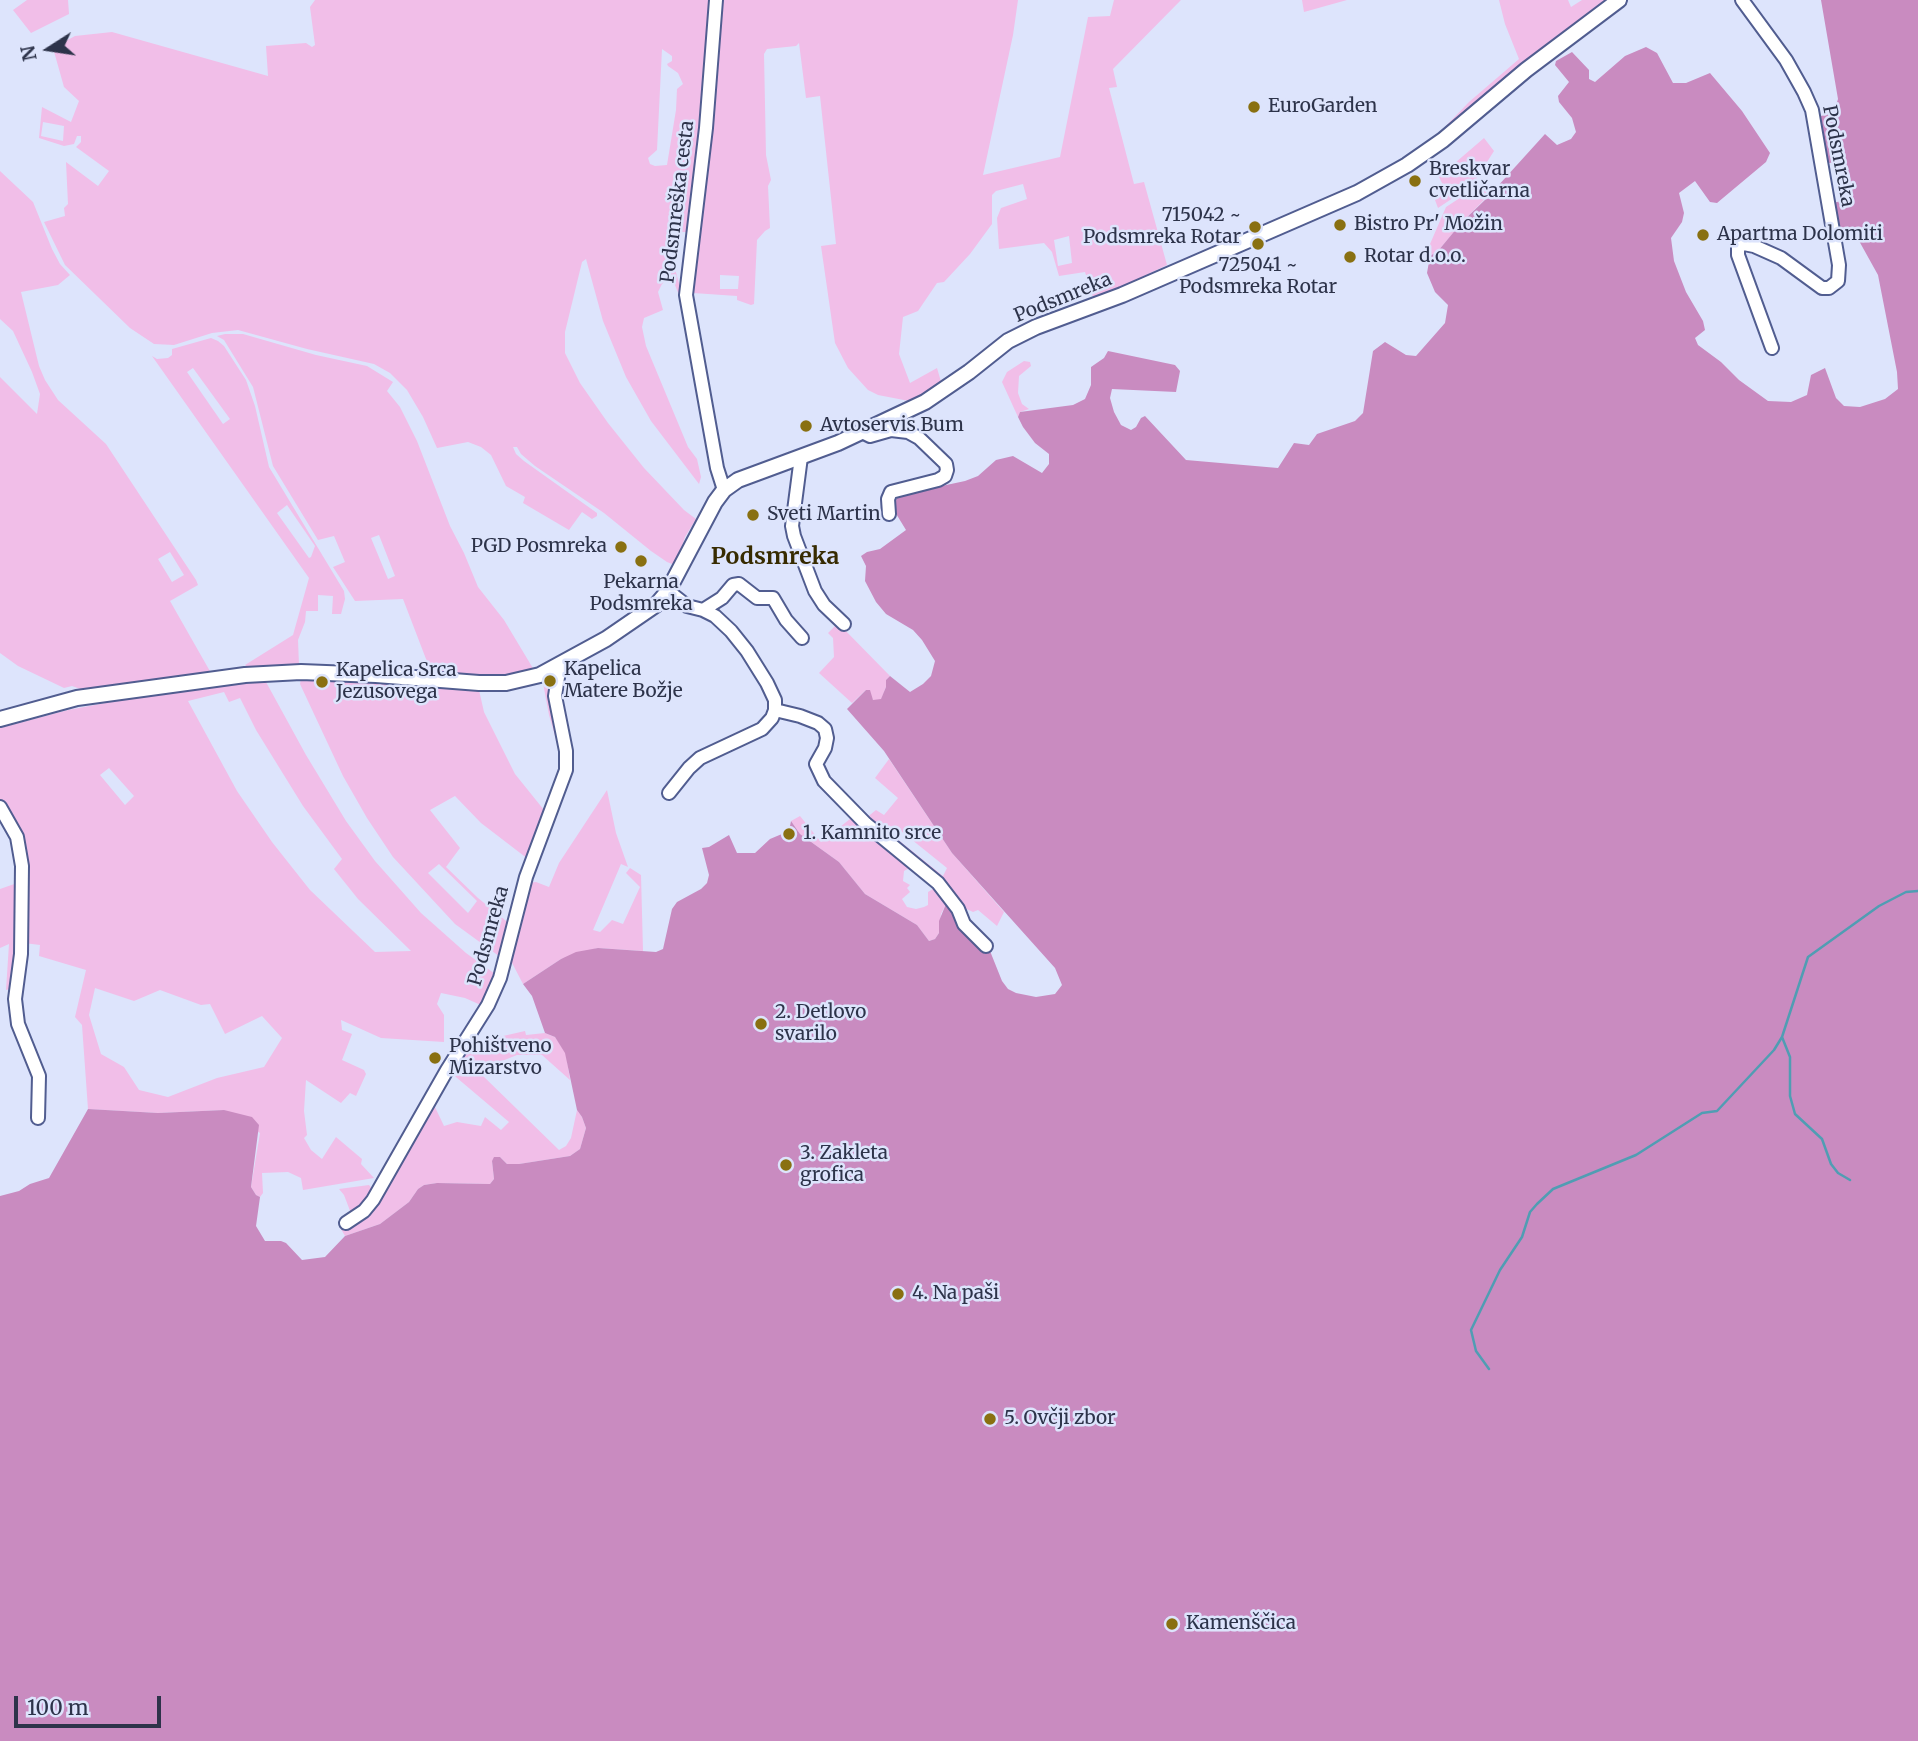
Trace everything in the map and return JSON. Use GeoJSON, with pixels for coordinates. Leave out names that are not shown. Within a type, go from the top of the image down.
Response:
{"type":"FeatureCollection","features":[{"type":"Feature","properties":{"kind":"street","name":"Podsmreška cesta"},"geometry":{"type":"LineString","coordinates":[[716,0],[708,114],[685,295],[717,468],[724,490]]}},
{"type":"Feature","properties":{"kind":"street","name":"Podsmreka"},"geometry":{"type":"LineString","coordinates":[[724,490],[738,480],[862,432],[925,402],[1020,335],[1110,300],[1319,211],[1394,173],[1443,140],[1526,70],[1619,0]]}},
{"type":"Feature","properties":{"kind":"street","name":"Podsmreka"},"geometry":{"type":"LineString","coordinates":[[1742,0],[1786,60],[1812,110],[1839,265],[1838,281],[1829,288],[1822,288],[1781,258],[1754,246],[1744,244],[1738,247],[1738,255],[1772,348]]}},
{"type":"Feature","properties":{"kind":"street"},"geometry":{"type":"LineString","coordinates":[[862,432],[870,436],[900,429],[908,432],[919,438],[946,464],[945,476],[938,480],[891,492],[888,499],[889,514]]}},
{"type":"Feature","properties":{"kind":"street"},"geometry":{"type":"LineString","coordinates":[[801,457],[792,526],[794,536],[815,591],[824,605],[844,624]]}},
{"type":"Feature","properties":{"kind":"street"},"geometry":{"type":"LineString","coordinates":[[1,718],[77,698],[244,675],[301,672],[506,683],[540,675],[631,624],[657,604],[668,591],[724,490]]}},
{"type":"Feature","properties":{"kind":"street"},"geometry":{"type":"LineString","coordinates":[[704,610],[722,598],[733,585],[739,584],[757,598],[773,598],[786,620],[802,638]]}},
{"type":"Feature","properties":{"kind":"street"},"geometry":{"type":"LineString","coordinates":[[668,591],[687,606],[715,616],[747,651],[775,700],[772,718],[762,729],[699,758],[669,793]]}},
{"type":"Feature","properties":{"kind":"street","name":"Podsmreka"},"geometry":{"type":"LineString","coordinates":[[346,1223],[364,1212],[373,1200],[447,1070],[488,1005],[500,978],[526,877],[566,770],[566,751],[555,696],[560,666]]}},
{"type":"Feature","properties":{"kind":"street"},"geometry":{"type":"LineString","coordinates":[[775,710],[800,716],[825,729],[825,748],[816,764],[824,781],[866,824],[938,883],[958,909],[964,925],[986,946]]}},
{"type":"Feature","properties":{"kind":"street"},"geometry":{"type":"LineString","coordinates":[[0,807],[18,837],[22,866],[21,954],[15,999],[18,1024],[39,1076],[37,1118]]}},
{"type":"Feature","properties":{"kind":"shaded area"},"geometry":{"type":"Polygon","coordinates":[[[27,0],[68,0],[69,14],[31,33],[13,10],[27,0]]]}},
{"type":"Feature","properties":{"kind":"shaded area"},"geometry":{"type":"Polygon","coordinates":[[[315,0],[712,0],[710,62],[689,232],[678,232],[667,240],[683,305],[673,280],[669,278],[658,292],[663,310],[644,318],[642,327],[646,346],[688,447],[697,459],[701,477],[699,484],[651,421],[626,377],[603,321],[586,259],[582,262],[565,332],[565,353],[580,383],[608,423],[644,468],[696,519],[685,537],[677,562],[667,562],[651,551],[604,513],[535,466],[517,447],[513,447],[516,454],[524,461],[597,513],[597,516],[592,519],[582,512],[569,530],[523,503],[525,497],[506,486],[491,455],[481,447],[468,442],[437,448],[407,390],[390,373],[374,364],[238,330],[212,333],[174,345],[154,344],[130,328],[65,265],[44,222],[65,216],[64,208],[68,204],[66,162],[98,186],[109,171],[76,147],[81,142],[81,136],[77,136],[74,144],[64,146],[39,138],[42,107],[71,122],[79,101],[64,87],[53,48],[75,36],[112,32],[268,76],[266,46],[306,43],[312,47],[315,45],[310,7],[315,0]],[[662,49],[657,150],[648,158],[650,164],[655,166],[667,165],[677,89],[683,84],[678,73],[667,64],[672,61],[672,56],[662,49]],[[43,122],[41,136],[63,141],[64,126],[43,122]]]}},
{"type":"Feature","properties":{"kind":"shaded area"},"geometry":{"type":"Polygon","coordinates":[[[721,0],[1018,0],[983,175],[1060,157],[1088,17],[1110,16],[1114,0],[1181,0],[1113,69],[1117,87],[1109,88],[1134,184],[1144,182],[1167,265],[1094,300],[1085,272],[1059,276],[1052,252],[1044,243],[999,249],[997,218],[1001,208],[1027,199],[1023,184],[996,191],[992,195],[992,224],[970,254],[944,282],[937,283],[918,311],[903,317],[899,354],[910,383],[937,368],[942,385],[909,401],[878,395],[868,390],[848,368],[835,343],[821,246],[836,244],[820,96],[806,98],[799,43],[796,46],[767,49],[764,54],[766,155],[771,180],[768,186],[770,228],[757,240],[754,304],[737,300],[737,296],[693,293],[690,277],[721,0]],[[1069,236],[1054,240],[1058,266],[1072,263],[1069,236]],[[720,275],[720,289],[738,289],[739,276],[720,275]]]}},
{"type":"Feature","properties":{"kind":"shaded area"},"geometry":{"type":"Polygon","coordinates":[[[1302,0],[1347,0],[1304,12],[1302,0]]]}},
{"type":"Feature","properties":{"kind":"shaded area"},"geometry":{"type":"Polygon","coordinates":[[[1499,0],[1568,0],[1571,7],[1582,0],[1612,0],[1443,132],[1469,102],[1519,59],[1499,0]]]}},
{"type":"Feature","properties":{"kind":"shaded area"},"geometry":{"type":"Polygon","coordinates":[[[1821,0],[1918,0],[1918,1741],[0,1741],[0,1196],[49,1178],[88,1109],[158,1113],[224,1110],[252,1117],[259,1125],[251,1187],[260,1197],[256,1226],[265,1241],[286,1243],[302,1260],[325,1257],[345,1236],[380,1224],[409,1202],[424,1185],[490,1184],[494,1179],[494,1157],[500,1157],[507,1164],[519,1164],[570,1156],[580,1149],[586,1128],[577,1110],[565,1053],[555,1037],[545,1033],[532,996],[523,984],[576,952],[598,948],[656,952],[663,949],[672,909],[677,902],[707,883],[709,875],[702,848],[709,847],[729,835],[737,853],[755,853],[770,839],[789,831],[791,821],[800,834],[839,862],[865,894],[917,925],[929,941],[935,939],[939,933],[939,921],[947,896],[982,951],[990,951],[1008,989],[1036,997],[1055,994],[1062,985],[1055,968],[952,853],[884,751],[847,709],[866,690],[870,690],[873,700],[881,699],[886,680],[890,676],[910,692],[931,676],[935,661],[913,630],[886,614],[865,581],[866,566],[861,556],[880,549],[906,530],[895,512],[897,498],[965,481],[978,476],[996,460],[1013,456],[1042,473],[1049,464],[1049,454],[1035,443],[1023,427],[1018,417],[1020,412],[1073,405],[1085,399],[1091,385],[1091,367],[1104,358],[1108,351],[1175,365],[1180,371],[1176,392],[1112,389],[1110,398],[1121,425],[1131,430],[1145,416],[1186,460],[1278,468],[1294,443],[1309,445],[1317,434],[1355,421],[1363,413],[1373,351],[1385,342],[1406,355],[1416,356],[1445,323],[1448,305],[1435,292],[1427,273],[1430,256],[1438,251],[1545,134],[1557,145],[1571,139],[1576,132],[1572,118],[1559,102],[1558,96],[1569,82],[1555,65],[1556,61],[1572,52],[1589,70],[1589,79],[1595,82],[1625,56],[1646,47],[1657,53],[1673,83],[1686,83],[1710,73],[1742,111],[1770,153],[1766,162],[1717,203],[1710,202],[1695,181],[1679,193],[1684,213],[1682,222],[1671,238],[1674,261],[1686,292],[1703,321],[1705,330],[1695,338],[1698,345],[1768,401],[1791,402],[1807,395],[1811,375],[1825,368],[1836,398],[1844,406],[1860,407],[1885,399],[1898,389],[1878,275],[1853,230],[1836,226],[1832,203],[1852,199],[1850,175],[1842,162],[1828,163],[1821,155],[1821,116],[1834,112],[1838,99],[1821,0]]]}},
{"type":"Feature","properties":{"kind":"shaded area"},"geometry":{"type":"Polygon","coordinates":[[[1484,138],[1494,151],[1487,162],[1476,168],[1477,182],[1438,208],[1435,200],[1446,191],[1436,171],[1448,169],[1484,138]]]}},
{"type":"Feature","properties":{"kind":"shaded area"},"geometry":{"type":"Polygon","coordinates":[[[0,171],[33,202],[52,249],[70,275],[58,285],[21,292],[39,366],[58,400],[106,444],[196,580],[198,585],[170,601],[211,673],[86,691],[72,686],[64,688],[18,666],[0,653],[0,377],[37,414],[40,394],[13,331],[0,319],[0,171]],[[170,552],[158,559],[172,582],[184,575],[170,552]]]}},
{"type":"Feature","properties":{"kind":"shaded area"},"geometry":{"type":"Polygon","coordinates":[[[1484,189],[1493,191],[1438,251],[1430,256],[1427,251],[1446,207],[1469,192],[1484,189]]]}},
{"type":"Feature","properties":{"kind":"shaded area"},"geometry":{"type":"Polygon","coordinates":[[[243,334],[367,366],[393,382],[387,391],[400,407],[417,441],[450,526],[478,587],[504,620],[534,670],[527,674],[493,678],[431,672],[403,599],[355,601],[333,567],[345,562],[334,536],[318,540],[273,466],[253,387],[224,340],[217,336],[243,334]],[[379,535],[371,538],[388,579],[395,576],[379,535]]]}},
{"type":"Feature","properties":{"kind":"shaded area"},"geometry":{"type":"Polygon","coordinates":[[[211,338],[224,346],[246,380],[269,467],[344,591],[341,614],[332,614],[333,596],[318,595],[318,611],[306,611],[298,640],[299,665],[249,668],[245,665],[293,635],[309,578],[152,356],[157,359],[168,358],[172,355],[172,349],[211,338]],[[193,368],[187,372],[223,424],[230,419],[193,368]],[[287,505],[277,513],[309,558],[315,546],[287,505]]]}},
{"type":"Feature","properties":{"kind":"shaded area"},"geometry":{"type":"Polygon","coordinates":[[[1024,361],[1030,362],[1031,366],[1019,376],[1018,393],[1022,404],[1029,409],[1020,412],[1018,417],[1002,382],[1007,372],[1024,361]]]}},
{"type":"Feature","properties":{"kind":"shaded area"},"geometry":{"type":"Polygon","coordinates":[[[838,623],[890,676],[886,680],[881,700],[873,700],[866,690],[852,703],[819,673],[834,657],[833,638],[828,633],[838,623]]]}},
{"type":"Feature","properties":{"kind":"shaded area"},"geometry":{"type":"Polygon","coordinates":[[[301,679],[356,680],[479,690],[484,712],[515,774],[547,811],[528,859],[481,823],[455,796],[430,810],[460,848],[446,867],[511,925],[503,959],[455,924],[393,857],[343,776],[300,684],[301,679]],[[439,864],[428,873],[468,913],[477,901],[439,864]]]}},
{"type":"Feature","properties":{"kind":"shaded area"},"geometry":{"type":"Polygon","coordinates":[[[266,682],[346,821],[375,861],[421,913],[466,953],[498,976],[483,1006],[465,998],[441,993],[437,1004],[444,1015],[444,1042],[381,1038],[341,1020],[342,1030],[352,1034],[342,1060],[364,1070],[366,1074],[356,1096],[350,1093],[341,1103],[306,1080],[304,1111],[307,1135],[304,1138],[311,1150],[322,1159],[336,1137],[362,1159],[361,1164],[374,1178],[303,1190],[301,1178],[288,1172],[262,1173],[263,1193],[260,1197],[251,1187],[260,1133],[224,1110],[158,1113],[88,1109],[82,1025],[75,1017],[86,970],[39,956],[40,945],[24,943],[25,861],[0,803],[0,728],[68,710],[217,686],[266,682]],[[224,692],[188,701],[237,791],[310,890],[375,952],[411,951],[358,899],[334,869],[342,859],[303,806],[256,730],[240,698],[229,702],[224,692]],[[109,768],[100,775],[125,805],[134,796],[109,768]],[[95,988],[89,1015],[101,1054],[124,1067],[139,1090],[168,1097],[217,1078],[264,1067],[282,1038],[262,1016],[225,1034],[210,1004],[201,1005],[160,990],[134,1001],[95,988]]]}},
{"type":"Feature","properties":{"kind":"shaded area"},"geometry":{"type":"Polygon","coordinates":[[[543,683],[550,686],[560,753],[549,715],[543,683]]]}},
{"type":"Feature","properties":{"kind":"shaded area"},"geometry":{"type":"Polygon","coordinates":[[[889,759],[952,853],[1004,912],[997,926],[978,910],[973,912],[958,905],[865,819],[876,810],[884,815],[898,798],[875,778],[889,759]],[[896,827],[891,834],[943,876],[947,868],[896,827]]]}},
{"type":"Feature","properties":{"kind":"shaded area"},"geometry":{"type":"Polygon","coordinates":[[[607,790],[616,833],[628,867],[621,864],[593,930],[600,932],[612,920],[623,924],[640,887],[626,873],[630,868],[641,875],[643,951],[598,948],[561,959],[523,984],[509,957],[528,883],[536,882],[549,887],[559,863],[607,790]]]}},
{"type":"Feature","properties":{"kind":"shaded area"},"geometry":{"type":"Polygon","coordinates":[[[800,816],[821,842],[850,819],[857,819],[913,866],[904,871],[903,881],[910,885],[907,888],[910,892],[902,899],[907,907],[916,909],[928,905],[928,892],[938,886],[947,896],[939,933],[935,939],[929,941],[917,925],[865,894],[839,862],[800,834],[791,821],[800,816]]]}},
{"type":"Feature","properties":{"kind":"shaded area"},"geometry":{"type":"Polygon","coordinates":[[[20,882],[17,987],[6,990],[9,944],[0,948],[0,889],[20,882]]]}},
{"type":"Feature","properties":{"kind":"shaded area"},"geometry":{"type":"Polygon","coordinates":[[[525,1031],[526,1035],[545,1033],[555,1037],[566,1053],[570,1080],[542,1055],[517,1055],[497,1063],[481,1074],[559,1150],[566,1146],[571,1138],[577,1110],[586,1128],[580,1149],[570,1156],[519,1164],[507,1164],[500,1157],[492,1161],[494,1179],[490,1184],[424,1185],[409,1202],[380,1224],[345,1236],[341,1229],[365,1214],[434,1105],[444,1126],[457,1122],[481,1126],[485,1117],[501,1130],[509,1122],[450,1072],[468,1044],[525,1031]]]}},
{"type":"Feature","properties":{"kind":"shaded area"},"geometry":{"type":"Polygon","coordinates":[[[369,1185],[374,1191],[352,1216],[339,1189],[369,1185]]]}},
{"type":"Feature","properties":{"kind":"waterway"},"geometry":{"type":"LineString","coordinates":[[1489,1369],[1476,1351],[1471,1330],[1500,1270],[1522,1237],[1530,1212],[1537,1204],[1553,1189],[1636,1155],[1702,1113],[1717,1111],[1774,1050],[1782,1037],[1808,957],[1879,906],[1906,892],[1918,891]]}},
{"type":"Feature","properties":{"kind":"waterway"},"geometry":{"type":"LineString","coordinates":[[1782,1037],[1790,1057],[1790,1096],[1795,1114],[1822,1139],[1831,1164],[1838,1173],[1850,1180]]}},
{"type":"Feature","properties":{"kind":"place","name":"EuroGarden"},"geometry":{"type":"Point","coordinates":[1254,107]}},
{"type":"Feature","properties":{"kind":"place","name":"Breskvar cvetličarna"},"geometry":{"type":"Point","coordinates":[1415,181]}},
{"type":"Feature","properties":{"kind":"place","name":"Bistro Pr' Možin"},"geometry":{"type":"Point","coordinates":[1340,225]}},
{"type":"Feature","properties":{"kind":"place","name":"715042 ~ Podsmreka Rotar"},"geometry":{"type":"Point","coordinates":[1255,227]}},
{"type":"Feature","properties":{"kind":"place","name":"Apartma Dolomiti"},"geometry":{"type":"Point","coordinates":[1703,235]}},
{"type":"Feature","properties":{"kind":"place","name":"725041 ~ Podsmreka Rotar"},"geometry":{"type":"Point","coordinates":[1258,244]}},
{"type":"Feature","properties":{"kind":"place","name":"Rotar d.o.o."},"geometry":{"type":"Point","coordinates":[1350,257]}},
{"type":"Feature","properties":{"kind":"place","name":"Avtoservis Bum"},"geometry":{"type":"Point","coordinates":[806,426]}},
{"type":"Feature","properties":{"kind":"place","name":"Sveti Martin"},"geometry":{"type":"Point","coordinates":[753,515]}},
{"type":"Feature","properties":{"kind":"place","name":"PGD Posmreka"},"geometry":{"type":"Point","coordinates":[621,547]}},
{"type":"Feature","properties":{"kind":"place","name":"Pekarna Podsmreka"},"geometry":{"type":"Point","coordinates":[641,561]}},
{"type":"Feature","properties":{"kind":"place","name":"Kapelica Matere Božje"},"geometry":{"type":"Point","coordinates":[550,681]}},
{"type":"Feature","properties":{"kind":"place","name":"Kapelica Srca Jezusovega"},"geometry":{"type":"Point","coordinates":[322,682]}},
{"type":"Feature","properties":{"kind":"place","name":"1. Kamnito srce"},"geometry":{"type":"Point","coordinates":[789,834]}},
{"type":"Feature","properties":{"kind":"place","name":"2. Detlovo svarilo"},"geometry":{"type":"Point","coordinates":[761,1024]}},
{"type":"Feature","properties":{"kind":"place","name":"Pohištveno Mizarstvo"},"geometry":{"type":"Point","coordinates":[435,1058]}},
{"type":"Feature","properties":{"kind":"place","name":"3. Zakleta grofica"},"geometry":{"type":"Point","coordinates":[786,1165]}},
{"type":"Feature","properties":{"kind":"place","name":"4. Na paši"},"geometry":{"type":"Point","coordinates":[898,1294]}},
{"type":"Feature","properties":{"kind":"place","name":"5. Ovčji zbor"},"geometry":{"type":"Point","coordinates":[990,1419]}},
{"type":"Feature","properties":{"kind":"place","name":"Kamenščica"},"geometry":{"type":"Point","coordinates":[1172,1624]}},
{"type":"Feature","properties":{"kind":"district","name":"Podsmreka"},"geometry":{"type":"Point","coordinates":[775,557]}}]}
